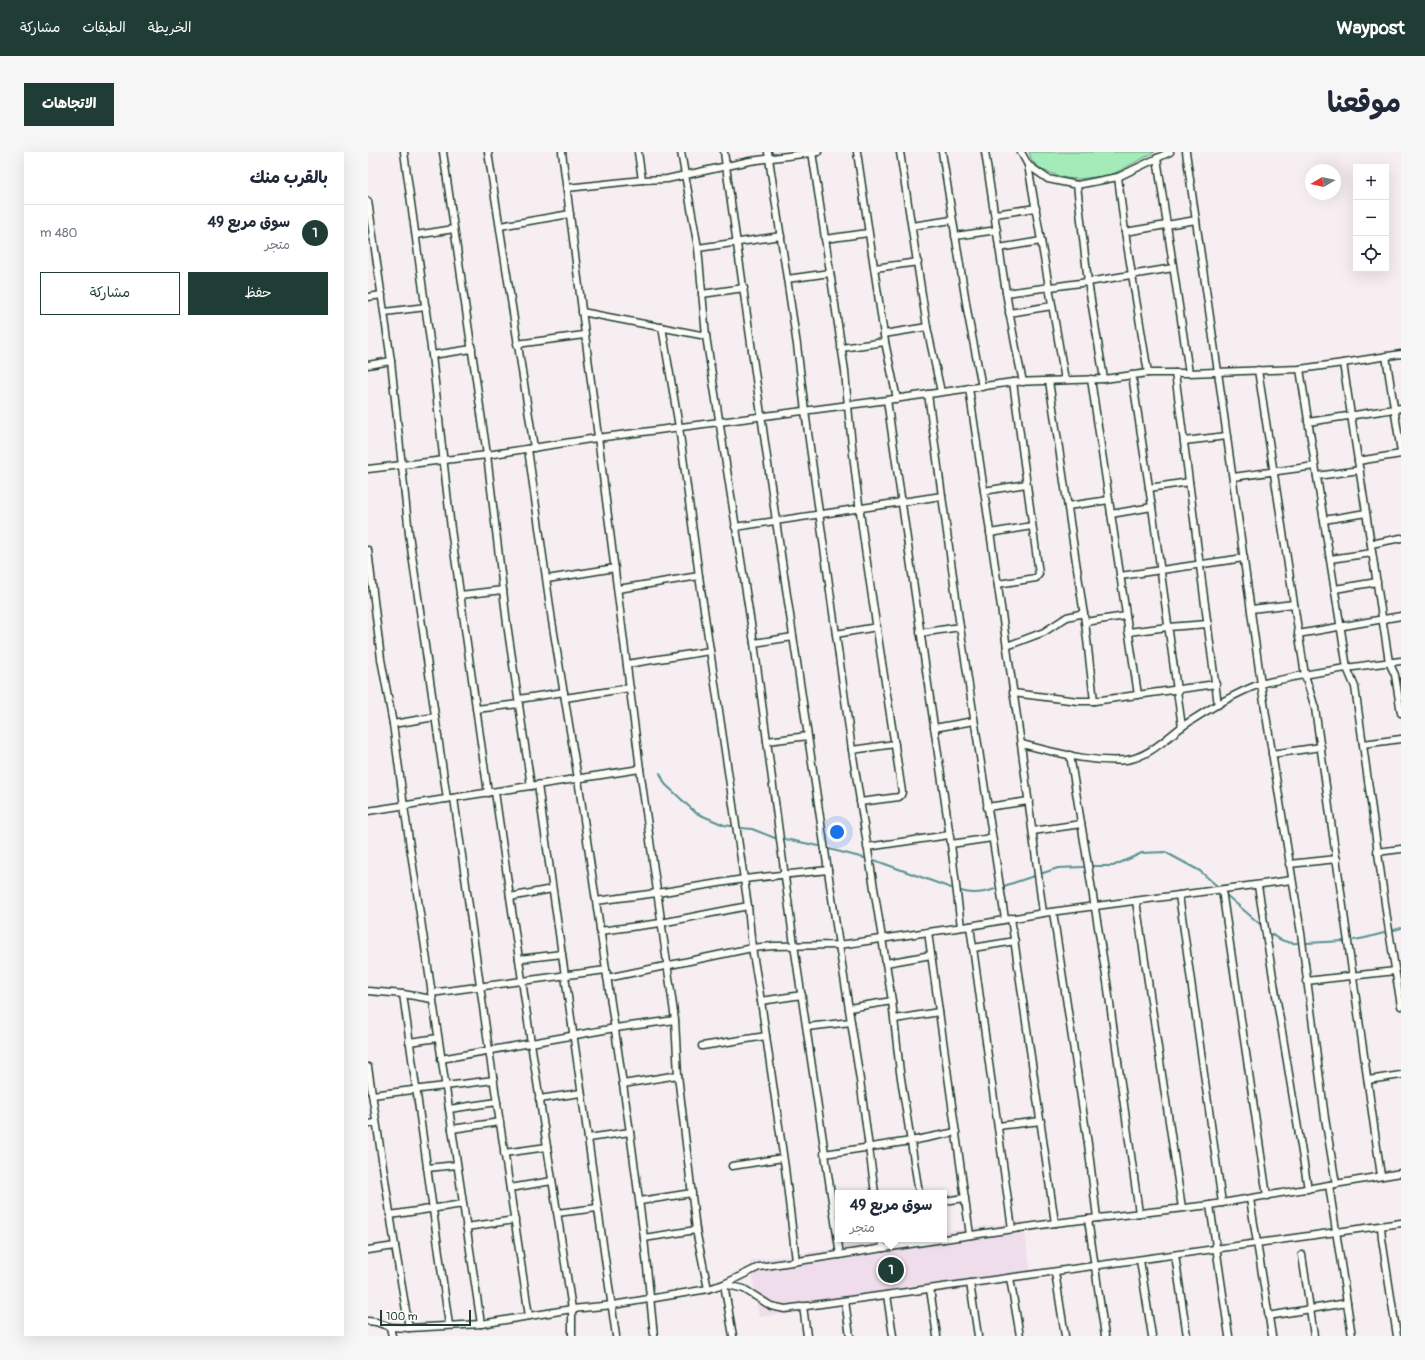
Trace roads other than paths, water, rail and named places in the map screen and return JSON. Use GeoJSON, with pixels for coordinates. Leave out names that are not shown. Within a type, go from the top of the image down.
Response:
{"type":"FeatureCollection","features":[{"type":"Feature","properties":{"kind":"street"},"geometry":{"type":"LineString","coordinates":[[404,152],[426,307],[460,596],[488,793]]}},
{"type":"Feature","properties":{"kind":"street"},"geometry":{"type":"LineString","coordinates":[[443,152],[487,455],[503,590],[519,701],[535,785],[562,954],[597,1208],[613,1305],[616,1336]]}},
{"type":"Feature","properties":{"kind":"street"},"geometry":{"type":"LineString","coordinates":[[488,152],[517,344],[546,579],[578,779],[640,1200],[654,1336]]}},
{"type":"Feature","properties":{"kind":"street"},"geometry":{"type":"LineString","coordinates":[[562,152],[640,769],[675,1020],[678,1075],[696,1230],[708,1289]]}},
{"type":"Feature","properties":{"kind":"street"},"geometry":{"type":"LineString","coordinates":[[638,152],[642,180]]}},
{"type":"Feature","properties":{"kind":"street"},"geometry":{"type":"LineString","coordinates":[[682,152],[698,248],[706,336],[754,643],[794,945],[835,1223]]}},
{"type":"Feature","properties":{"kind":"street"},"geometry":{"type":"LineString","coordinates":[[724,152],[738,242],[776,521],[860,1080],[875,1190]]}},
{"type":"Feature","properties":{"kind":"street"},"geometry":{"type":"LineString","coordinates":[[567,188],[642,180],[667,179],[769,155],[814,152],[825,239],[842,348],[860,509],[902,792],[899,797],[860,802]]}},
{"type":"Feature","properties":{"kind":"street"},"geometry":{"type":"LineString","coordinates":[[857,152],[885,342],[897,399]]}},
{"type":"Feature","properties":{"kind":"street"},"geometry":{"type":"LineString","coordinates":[[900,152],[927,327],[941,392]]}},
{"type":"Feature","properties":{"kind":"street"},"geometry":{"type":"LineString","coordinates":[[942,152],[968,315],[982,386]]}},
{"type":"Feature","properties":{"kind":"street"},"geometry":{"type":"LineString","coordinates":[[985,152],[1009,313],[1023,382]]}},
{"type":"Feature","properties":{"kind":"street"},"geometry":{"type":"LineString","coordinates":[[1022,152],[1028,165],[1065,380]]}},
{"type":"Feature","properties":{"kind":"street"},"geometry":{"type":"LineString","coordinates":[[1028,165],[1048,179],[1077,185],[1103,181],[1118,176],[1170,152]]}},
{"type":"Feature","properties":{"kind":"street"},"geometry":{"type":"LineString","coordinates":[[1186,152],[1261,684],[1301,933],[1306,981],[1325,1118],[1336,1184]]}},
{"type":"Feature","properties":{"kind":"street"},"geometry":{"type":"LineString","coordinates":[[769,155],[797,345],[852,750],[892,1001],[900,1072],[919,1190]]}},
{"type":"Feature","properties":{"kind":"street"},"geometry":{"type":"LineString","coordinates":[[1157,158],[1189,373]]}},
{"type":"Feature","properties":{"kind":"street"},"geometry":{"type":"LineString","coordinates":[[1118,176],[1125,232],[1148,374]]}},
{"type":"Feature","properties":{"kind":"street"},"geometry":{"type":"LineString","coordinates":[[1077,185],[1088,282],[1104,379]]}},
{"type":"Feature","properties":{"kind":"street"},"geometry":{"type":"LineString","coordinates":[[368,201],[371,243],[385,312],[409,534],[447,799]]}},
{"type":"Feature","properties":{"kind":"street"},"geometry":{"type":"LineString","coordinates":[[995,214],[1036,208]]}},
{"type":"Feature","properties":{"kind":"street"},"geometry":{"type":"LineString","coordinates":[[500,226],[570,214]]}},
{"type":"Feature","properties":{"kind":"street"},"geometry":{"type":"LineString","coordinates":[[912,226],[952,220]]}},
{"type":"Feature","properties":{"kind":"street"},"geometry":{"type":"LineString","coordinates":[[1125,232],[1196,220]]}},
{"type":"Feature","properties":{"kind":"street"},"geometry":{"type":"LineString","coordinates":[[416,235],[454,229]]}},
{"type":"Feature","properties":{"kind":"street"},"geometry":{"type":"LineString","coordinates":[[955,236],[997,230]]}},
{"type":"Feature","properties":{"kind":"street"},"geometry":{"type":"LineString","coordinates":[[825,239],[868,233]]}},
{"type":"Feature","properties":{"kind":"street"},"geometry":{"type":"LineString","coordinates":[[698,248],[781,236]]}},
{"type":"Feature","properties":{"kind":"street"},"geometry":{"type":"LineString","coordinates":[[999,248],[1041,241]]}},
{"type":"Feature","properties":{"kind":"street"},"geometry":{"type":"LineString","coordinates":[[875,268],[918,262]]}},
{"type":"Feature","properties":{"kind":"street"},"geometry":{"type":"LineString","coordinates":[[1006,293],[1049,288],[1173,268]]}},
{"type":"Feature","properties":{"kind":"street"},"geometry":{"type":"LineString","coordinates":[[787,279],[830,273]]}},
{"type":"Feature","properties":{"kind":"street"},"geometry":{"type":"LineString","coordinates":[[702,294],[744,288]]}},
{"type":"Feature","properties":{"kind":"street"},"geometry":{"type":"LineString","coordinates":[[368,297],[382,295]]}},
{"type":"Feature","properties":{"kind":"street"},"geometry":{"type":"LineString","coordinates":[[1009,313],[1052,306]]}},
{"type":"Feature","properties":{"kind":"street"},"geometry":{"type":"LineString","coordinates":[[385,312],[426,307]]}},
{"type":"Feature","properties":{"kind":"street"},"geometry":{"type":"LineString","coordinates":[[582,312],[706,336]]}},
{"type":"Feature","properties":{"kind":"street"},"geometry":{"type":"LineString","coordinates":[[662,327],[679,427],[699,576],[748,906],[752,948],[761,1000],[796,1261]]}},
{"type":"Feature","properties":{"kind":"street"},"geometry":{"type":"LineString","coordinates":[[884,334],[927,327]]}},
{"type":"Feature","properties":{"kind":"street"},"geometry":{"type":"LineString","coordinates":[[517,344],[584,335]]}},
{"type":"Feature","properties":{"kind":"street"},"geometry":{"type":"LineString","coordinates":[[842,348],[885,342]]}},
{"type":"Feature","properties":{"kind":"street"},"geometry":{"type":"LineString","coordinates":[[432,355],[472,349]]}},
{"type":"Feature","properties":{"kind":"street"},"geometry":{"type":"LineString","coordinates":[[368,469],[487,455],[597,438],[848,406],[1013,382],[1104,379],[1148,374],[1300,368],[1401,354]]}},
{"type":"Feature","properties":{"kind":"street"},"geometry":{"type":"LineString","coordinates":[[1358,461],[1401,453],[1398,408],[1386,356]]}},
{"type":"Feature","properties":{"kind":"street"},"geometry":{"type":"LineString","coordinates":[[368,365],[391,361]]}},
{"type":"Feature","properties":{"kind":"street"},"geometry":{"type":"LineString","coordinates":[[1343,363],[1389,662],[1395,675],[1401,713]]}},
{"type":"Feature","properties":{"kind":"street"},"geometry":{"type":"LineString","coordinates":[[1300,368],[1347,668],[1355,687],[1401,1006]]}},
{"type":"Feature","properties":{"kind":"street"},"geometry":{"type":"LineString","coordinates":[[1258,370],[1298,634],[1305,675],[1315,708],[1321,747],[1381,1176]]}},
{"type":"Feature","properties":{"kind":"street"},"geometry":{"type":"LineString","coordinates":[[1175,373],[1218,705]]}},
{"type":"Feature","properties":{"kind":"street"},"geometry":{"type":"LineString","coordinates":[[1132,375],[1161,570],[1182,727]]}},
{"type":"Feature","properties":{"kind":"street"},"geometry":{"type":"LineString","coordinates":[[1091,379],[1138,695]]}},
{"type":"Feature","properties":{"kind":"street"},"geometry":{"type":"LineString","coordinates":[[1049,381],[1084,613],[1094,701]]}},
{"type":"Feature","properties":{"kind":"street"},"geometry":{"type":"LineString","coordinates":[[998,584],[1038,576],[1039,574],[1013,382]]}},
{"type":"Feature","properties":{"kind":"street"},"geometry":{"type":"LineString","coordinates":[[969,388],[1044,913]]}},
{"type":"Feature","properties":{"kind":"street"},"geometry":{"type":"LineString","coordinates":[[928,394],[960,627],[1004,920]]}},
{"type":"Feature","properties":{"kind":"street"},"geometry":{"type":"LineString","coordinates":[[886,400],[950,835],[961,927]]}},
{"type":"Feature","properties":{"kind":"street"},"geometry":{"type":"LineString","coordinates":[[1308,422],[1398,408]]}},
{"type":"Feature","properties":{"kind":"street"},"geometry":{"type":"LineString","coordinates":[[1184,441],[1227,436]]}},
{"type":"Feature","properties":{"kind":"street"},"geometry":{"type":"LineString","coordinates":[[1233,477],[1315,466]]}},
{"type":"Feature","properties":{"kind":"street"},"geometry":{"type":"LineString","coordinates":[[1317,476],[1360,470]]}},
{"type":"Feature","properties":{"kind":"street"},"geometry":{"type":"LineString","coordinates":[[1149,488],[1189,482]]}},
{"type":"Feature","properties":{"kind":"street"},"geometry":{"type":"LineString","coordinates":[[984,491],[1026,484]]}},
{"type":"Feature","properties":{"kind":"street"},"geometry":{"type":"LineString","coordinates":[[736,527],[942,496]]}},
{"type":"Feature","properties":{"kind":"street"},"geometry":{"type":"LineString","coordinates":[[1068,506],[1109,500]]}},
{"type":"Feature","properties":{"kind":"street"},"geometry":{"type":"LineString","coordinates":[[1111,514],[1152,508]]}},
{"type":"Feature","properties":{"kind":"street"},"geometry":{"type":"LineString","coordinates":[[1324,520],[1366,513]]}},
{"type":"Feature","properties":{"kind":"street"},"geometry":{"type":"LineString","coordinates":[[990,533],[1032,526]]}},
{"type":"Feature","properties":{"kind":"street"},"geometry":{"type":"LineString","coordinates":[[1371,544],[1401,538]]}},
{"type":"Feature","properties":{"kind":"street"},"geometry":{"type":"LineString","coordinates":[[368,550],[370,583],[381,659],[393,724],[481,1324]]}},
{"type":"Feature","properties":{"kind":"street"},"geometry":{"type":"LineString","coordinates":[[1330,559],[1372,553]]}},
{"type":"Feature","properties":{"kind":"street"},"geometry":{"type":"LineString","coordinates":[[1120,576],[1244,558]]}},
{"type":"Feature","properties":{"kind":"street"},"geometry":{"type":"LineString","coordinates":[[546,579],[615,568]]}},
{"type":"Feature","properties":{"kind":"street"},"geometry":{"type":"LineString","coordinates":[[618,589],[699,576]]}},
{"type":"Feature","properties":{"kind":"street"},"geometry":{"type":"LineString","coordinates":[[1335,589],[1377,582]]}},
{"type":"Feature","properties":{"kind":"street"},"geometry":{"type":"LineString","coordinates":[[460,596],[503,590]]}},
{"type":"Feature","properties":{"kind":"street"},"geometry":{"type":"LineString","coordinates":[[1251,609],[1294,604]]}},
{"type":"Feature","properties":{"kind":"street"},"geometry":{"type":"LineString","coordinates":[[1007,646],[1044,632],[1067,617],[1084,613]]}},
{"type":"Feature","properties":{"kind":"street"},"geometry":{"type":"LineString","coordinates":[[1085,622],[1126,616]]}},
{"type":"Feature","properties":{"kind":"street"},"geometry":{"type":"LineString","coordinates":[[1298,634],[1401,616]]}},
{"type":"Feature","properties":{"kind":"street"},"geometry":{"type":"LineString","coordinates":[[1128,632],[1208,624]]}},
{"type":"Feature","properties":{"kind":"street"},"geometry":{"type":"LineString","coordinates":[[836,634],[877,627]]}},
{"type":"Feature","properties":{"kind":"street"},"geometry":{"type":"LineString","coordinates":[[920,633],[960,627]]}},
{"type":"Feature","properties":{"kind":"street"},"geometry":{"type":"LineString","coordinates":[[754,643],[793,637]]}},
{"type":"Feature","properties":{"kind":"street"},"geometry":{"type":"LineString","coordinates":[[627,664],[710,651]]}},
{"type":"Feature","properties":{"kind":"street"},"geometry":{"type":"LineString","coordinates":[[1021,744],[1070,755],[1103,760],[1127,760],[1142,756],[1182,727],[1218,705],[1239,693],[1261,684],[1347,668],[1401,661]]}},
{"type":"Feature","properties":{"kind":"street"},"geometry":{"type":"LineString","coordinates":[[1013,693],[1078,701],[1094,701],[1216,684]]}},
{"type":"Feature","properties":{"kind":"street"},"geometry":{"type":"LineString","coordinates":[[476,709],[519,701],[630,688]]}},
{"type":"Feature","properties":{"kind":"street"},"geometry":{"type":"LineString","coordinates":[[393,724],[436,717]]}},
{"type":"Feature","properties":{"kind":"street"},"geometry":{"type":"LineString","coordinates":[[934,728],[974,722]]}},
{"type":"Feature","properties":{"kind":"street"},"geometry":{"type":"LineString","coordinates":[[767,742],[808,736]]}},
{"type":"Feature","properties":{"kind":"street"},"geometry":{"type":"LineString","coordinates":[[1363,744],[1401,739]]}},
{"type":"Feature","properties":{"kind":"street"},"geometry":{"type":"LineString","coordinates":[[852,750],[895,744]]}},
{"type":"Feature","properties":{"kind":"street"},"geometry":{"type":"LineString","coordinates":[[1272,754],[1321,747]]}},
{"type":"Feature","properties":{"kind":"street"},"geometry":{"type":"LineString","coordinates":[[1070,755],[1095,906],[1139,1213]]}},
{"type":"Feature","properties":{"kind":"street"},"geometry":{"type":"LineString","coordinates":[[368,811],[640,769]]}},
{"type":"Feature","properties":{"kind":"street"},"geometry":{"type":"LineString","coordinates":[[495,792],[546,1147],[572,1309],[572,1336]]}},
{"type":"Feature","properties":{"kind":"street"},"geometry":{"type":"LineString","coordinates":[[454,798],[489,1050],[529,1316]]}},
{"type":"Feature","properties":{"kind":"street"},"geometry":{"type":"LineString","coordinates":[[987,808],[1029,801]]}},
{"type":"Feature","properties":{"kind":"street"},"geometry":{"type":"LineString","coordinates":[[1033,831],[1081,824]]}},
{"type":"Feature","properties":{"kind":"street"},"geometry":{"type":"LineString","coordinates":[[867,847],[950,835]]}},
{"type":"Feature","properties":{"kind":"street"},"geometry":{"type":"LineString","coordinates":[[951,844],[992,838]]}},
{"type":"Feature","properties":{"kind":"street"},"geometry":{"type":"LineString","coordinates":[[1378,852],[1401,849]]}},
{"type":"Feature","properties":{"kind":"street"},"geometry":{"type":"LineString","coordinates":[[1289,864],[1337,860]]}},
{"type":"Feature","properties":{"kind":"street"},"geometry":{"type":"LineString","coordinates":[[596,901],[657,894],[744,879],[785,876],[828,870]]}},
{"type":"Feature","properties":{"kind":"street"},"geometry":{"type":"LineString","coordinates":[[607,978],[667,967],[752,948],[794,945],[839,945],[970,926],[1044,913],[1258,886],[1292,880]]}},
{"type":"Feature","properties":{"kind":"street"},"geometry":{"type":"LineString","coordinates":[[1258,886],[1308,1189]]}},
{"type":"Feature","properties":{"kind":"street"},"geometry":{"type":"LineString","coordinates":[[510,897],[552,889]]}},
{"type":"Feature","properties":{"kind":"street"},"geometry":{"type":"LineString","coordinates":[[1222,890],[1267,1196]]}},
{"type":"Feature","properties":{"kind":"street"},"geometry":{"type":"LineString","coordinates":[[1179,895],[1222,1203]]}},
{"type":"Feature","properties":{"kind":"street"},"geometry":{"type":"LineString","coordinates":[[1136,901],[1182,1208]]}},
{"type":"Feature","properties":{"kind":"street"},"geometry":{"type":"LineString","coordinates":[[600,931],[661,923],[748,906]]}},
{"type":"Feature","properties":{"kind":"street"},"geometry":{"type":"LineString","coordinates":[[1053,912],[1088,1144],[1097,1218]]}},
{"type":"Feature","properties":{"kind":"street"},"geometry":{"type":"LineString","coordinates":[[1011,918],[1055,1222]]}},
{"type":"Feature","properties":{"kind":"street"},"geometry":{"type":"LineString","coordinates":[[970,926],[1012,1228]]}},
{"type":"Feature","properties":{"kind":"street"},"geometry":{"type":"LineString","coordinates":[[928,932],[970,1235]]}},
{"type":"Feature","properties":{"kind":"street"},"geometry":{"type":"LineString","coordinates":[[973,948],[1015,941]]}},
{"type":"Feature","properties":{"kind":"street"},"geometry":{"type":"LineString","coordinates":[[519,959],[562,954]]}},
{"type":"Feature","properties":{"kind":"street"},"geometry":{"type":"LineString","coordinates":[[886,963],[931,955]]}},
{"type":"Feature","properties":{"kind":"street"},"geometry":{"type":"LineString","coordinates":[[368,991],[432,996],[480,986],[606,970]]}},
{"type":"Feature","properties":{"kind":"street"},"geometry":{"type":"LineString","coordinates":[[1306,981],[1395,971]]}},
{"type":"Feature","properties":{"kind":"street"},"geometry":{"type":"LineString","coordinates":[[403,994],[450,1325]]}},
{"type":"Feature","properties":{"kind":"street"},"geometry":{"type":"LineString","coordinates":[[761,1000],[802,996]]}},
{"type":"Feature","properties":{"kind":"street"},"geometry":{"type":"LineString","coordinates":[[849,1008],[892,1001]]}},
{"type":"Feature","properties":{"kind":"street"},"geometry":{"type":"LineString","coordinates":[[894,1019],[939,1012]]}},
{"type":"Feature","properties":{"kind":"street"},"geometry":{"type":"LineString","coordinates":[[441,1059],[614,1028],[675,1020]]}},
{"type":"Feature","properties":{"kind":"street"},"geometry":{"type":"LineString","coordinates":[[807,1027],[851,1022]]}},
{"type":"Feature","properties":{"kind":"street"},"geometry":{"type":"LineString","coordinates":[[702,1046],[766,1036]]}},
{"type":"Feature","properties":{"kind":"street"},"geometry":{"type":"LineString","coordinates":[[409,1042],[438,1038]]}},
{"type":"Feature","properties":{"kind":"street"},"geometry":{"type":"LineString","coordinates":[[368,1067],[390,1215],[409,1328]]}},
{"type":"Feature","properties":{"kind":"street"},"geometry":{"type":"LineString","coordinates":[[623,1084],[678,1075]]}},
{"type":"Feature","properties":{"kind":"street"},"geometry":{"type":"LineString","coordinates":[[1368,1080],[1401,1075]]}},
{"type":"Feature","properties":{"kind":"street"},"geometry":{"type":"LineString","coordinates":[[372,1095],[494,1080]]}},
{"type":"Feature","properties":{"kind":"street"},"geometry":{"type":"LineString","coordinates":[[539,1099],[581,1093]]}},
{"type":"Feature","properties":{"kind":"street"},"geometry":{"type":"LineString","coordinates":[[449,1109],[497,1102]]}},
{"type":"Feature","properties":{"kind":"street"},"geometry":{"type":"LineString","coordinates":[[998,1126],[1041,1121]]}},
{"type":"Feature","properties":{"kind":"street"},"geometry":{"type":"LineString","coordinates":[[452,1129],[500,1122]]}},
{"type":"Feature","properties":{"kind":"street"},"geometry":{"type":"LineString","coordinates":[[368,1124],[376,1123]]}},
{"type":"Feature","properties":{"kind":"street"},"geometry":{"type":"LineString","coordinates":[[588,1138],[630,1132]]}},
{"type":"Feature","properties":{"kind":"street"},"geometry":{"type":"LineString","coordinates":[[824,1154],[911,1141],[956,1132]]}},
{"type":"Feature","properties":{"kind":"street"},"geometry":{"type":"LineString","coordinates":[[504,1153],[546,1147]]}},
{"type":"Feature","properties":{"kind":"street"},"geometry":{"type":"LineString","coordinates":[[732,1166],[783,1158]]}},
{"type":"Feature","properties":{"kind":"street"},"geometry":{"type":"LineString","coordinates":[[427,1168],[457,1165]]}},
{"type":"Feature","properties":{"kind":"street"},"geometry":{"type":"LineString","coordinates":[[947,1239],[1055,1222],[1210,1205],[1401,1173]]}},
{"type":"Feature","properties":{"kind":"street"},"geometry":{"type":"LineString","coordinates":[[510,1188],[552,1181]]}},
{"type":"Feature","properties":{"kind":"street"},"geometry":{"type":"LineString","coordinates":[[1329,1185],[1352,1336]]}},
{"type":"Feature","properties":{"kind":"street"},"geometry":{"type":"LineString","coordinates":[[640,1200],[692,1193]]}},
{"type":"Feature","properties":{"kind":"street"},"geometry":{"type":"LineString","coordinates":[[947,1200],[965,1198]]}},
{"type":"Feature","properties":{"kind":"street"},"geometry":{"type":"LineString","coordinates":[[1250,1199],[1272,1336]]}},
{"type":"Feature","properties":{"kind":"street"},"geometry":{"type":"LineString","coordinates":[[390,1215],[463,1204]]}},
{"type":"Feature","properties":{"kind":"street"},"geometry":{"type":"LineString","coordinates":[[1210,1205],[1229,1336]]}},
{"type":"Feature","properties":{"kind":"street"},"geometry":{"type":"LineString","coordinates":[[557,1213],[597,1208]]}},
{"type":"Feature","properties":{"kind":"street"},"geometry":{"type":"LineString","coordinates":[[1088,1219],[1105,1336]]}},
{"type":"Feature","properties":{"kind":"street"},"geometry":{"type":"LineString","coordinates":[[466,1227],[514,1220]]}},
{"type":"Feature","properties":{"kind":"street"},"geometry":{"type":"LineString","coordinates":[[724,1284],[744,1289],[771,1306],[785,1309],[1401,1223]]}},
{"type":"Feature","properties":{"kind":"street"},"geometry":{"type":"LineString","coordinates":[[1381,1226],[1397,1336]]}},
{"type":"Feature","properties":{"kind":"street"},"geometry":{"type":"LineString","coordinates":[[644,1238],[696,1230]]}},
{"type":"Feature","properties":{"kind":"street"},"geometry":{"type":"LineString","coordinates":[[838,1242],[840,1255]]}},
{"type":"Feature","properties":{"kind":"street"},"geometry":{"type":"LineString","coordinates":[[882,1242],[883,1248]]}},
{"type":"Feature","properties":{"kind":"street"},"geometry":{"type":"LineString","coordinates":[[368,1321],[390,1327],[409,1328],[481,1324],[572,1309],[613,1305],[708,1289],[724,1284],[759,1267],[915,1242]]}},
{"type":"Feature","properties":{"kind":"street"},"geometry":{"type":"LineString","coordinates":[[368,1250],[395,1246]]}},
{"type":"Feature","properties":{"kind":"street"},"geometry":{"type":"LineString","coordinates":[[1175,1255],[1187,1336]]}},
{"type":"Feature","properties":{"kind":"street"},"geometry":{"type":"LineString","coordinates":[[1302,1255],[1314,1336]]}},
{"type":"Feature","properties":{"kind":"street"},"geometry":{"type":"LineString","coordinates":[[1140,1260],[1152,1336]]}},
{"type":"Feature","properties":{"kind":"street"},"geometry":{"type":"LineString","coordinates":[[1055,1272],[1065,1336]]}},
{"type":"Feature","properties":{"kind":"street"},"geometry":{"type":"LineString","coordinates":[[1010,1278],[1020,1336]]}},
{"type":"Feature","properties":{"kind":"street"},"geometry":{"type":"LineString","coordinates":[[970,1283],[978,1336]]}},
{"type":"Feature","properties":{"kind":"street"},"geometry":{"type":"LineString","coordinates":[[724,1284],[733,1336]]}},
{"type":"Feature","properties":{"kind":"street"},"geometry":{"type":"LineString","coordinates":[[930,1289],[937,1336]]}},
{"type":"Feature","properties":{"kind":"street"},"geometry":{"type":"LineString","coordinates":[[887,1295],[893,1336]]}},
{"type":"Feature","properties":{"kind":"street"},"geometry":{"type":"LineString","coordinates":[[845,1301],[850,1336]]}},
{"type":"Feature","properties":{"kind":"street"},"geometry":{"type":"LineString","coordinates":[[1268,1316],[1347,1303]]}},
{"type":"Feature","properties":{"kind":"street"},"geometry":{"type":"LineString","coordinates":[[803,1306],[807,1336]]}},
{"type":"Feature","properties":{"kind":"street"},"geometry":{"type":"LineString","coordinates":[[390,1327],[392,1336]]}},
{"type":"Feature","properties":{"kind":"waterway"},"geometry":{"type":"LineString","coordinates":[[660,773],[665,784],[696,813],[724,825],[731,826]]}},
{"type":"Feature","properties":{"kind":"waterway"},"geometry":{"type":"LineString","coordinates":[[741,828],[752,829],[775,838]]}},
{"type":"Feature","properties":{"kind":"waterway"},"geometry":{"type":"LineString","coordinates":[[785,839],[819,846]]}},
{"type":"Feature","properties":{"kind":"waterway"},"geometry":{"type":"LineString","coordinates":[[829,849],[864,858]]}},
{"type":"Feature","properties":{"kind":"waterway"},"geometry":{"type":"LineString","coordinates":[[1093,866],[1113,866],[1142,853],[1165,852],[1200,871],[1217,886]]}},
{"type":"Feature","properties":{"kind":"waterway"},"geometry":{"type":"LineString","coordinates":[[874,860],[951,888]]}},
{"type":"Feature","properties":{"kind":"waterway"},"geometry":{"type":"LineString","coordinates":[[1043,873],[1058,868],[1083,867]]}},
{"type":"Feature","properties":{"kind":"waterway"},"geometry":{"type":"LineString","coordinates":[[1004,886],[1034,876]]}},
{"type":"Feature","properties":{"kind":"waterway"},"geometry":{"type":"LineString","coordinates":[[961,891],[978,893],[995,889]]}},
{"type":"Feature","properties":{"kind":"waterway"},"geometry":{"type":"LineString","coordinates":[[1225,894],[1261,925]]}},
{"type":"Feature","properties":{"kind":"waterway"},"geometry":{"type":"LineString","coordinates":[[1394,930],[1401,928]]}},
{"type":"Feature","properties":{"kind":"waterway"},"geometry":{"type":"LineString","coordinates":[[1354,940],[1384,933]]}},
{"type":"Feature","properties":{"kind":"waterway"},"geometry":{"type":"LineString","coordinates":[[1271,934],[1283,941],[1297,943]]}},
{"type":"Feature","properties":{"kind":"waterway"},"geometry":{"type":"LineString","coordinates":[[1307,943],[1344,941]]}},
{"type":"Feature","properties":{"kind":"place","name":"سوق مربع 49"},"geometry":{"type":"Point","coordinates":[891,1270]}}]}
